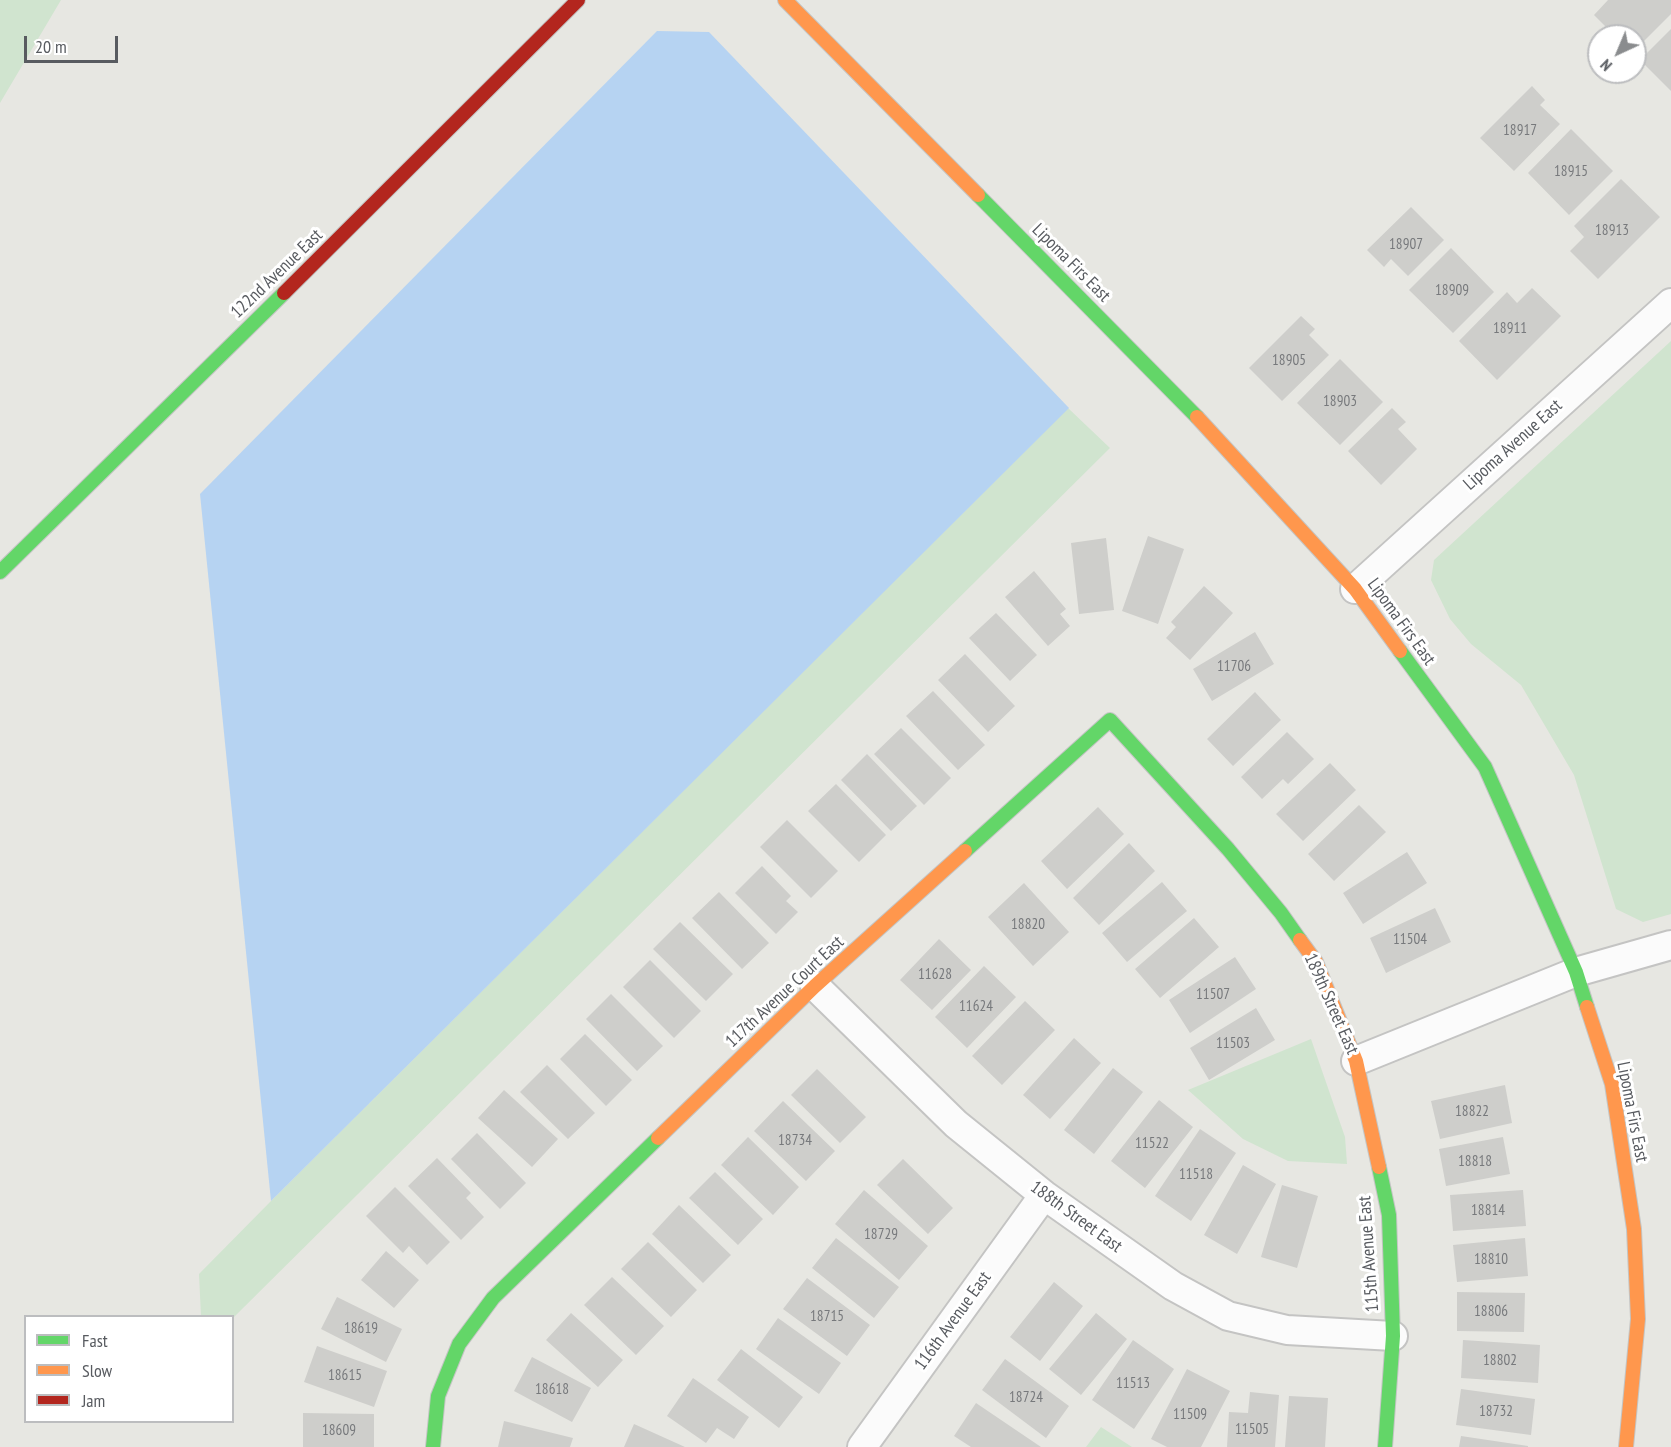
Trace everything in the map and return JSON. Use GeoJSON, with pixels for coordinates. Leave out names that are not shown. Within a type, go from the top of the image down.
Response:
{"type":"FeatureCollection","features":[{"type":"Feature","properties":{"kind":"street","name":"122nd Avenue East"},"geometry":{"type":"LineString","coordinates":[[0,572],[578,0]]}},
{"type":"Feature","properties":{"kind":"street","name":"Lipoma Firs East"},"geometry":{"type":"LineString","coordinates":[[785,0],[1189,408],[1355,589],[1485,767],[1575,972],[1612,1084],[1634,1228],[1638,1319],[1626,1447]]}},
{"type":"Feature","properties":{"kind":"street","name":"Lipoma Avenue East"},"geometry":{"type":"LineString","coordinates":[[1355,589],[1671,303]]}},
{"type":"Feature","properties":{"kind":"street","name":"189th Street East"},"geometry":{"type":"LineString","coordinates":[[1110,720],[1228,849],[1281,913],[1316,962],[1356,1061],[1575,972],[1671,945]]}},
{"type":"Feature","properties":{"kind":"street","name":"117th Avenue Court East"},"geometry":{"type":"LineString","coordinates":[[433,1447],[438,1396],[459,1344],[493,1298],[815,986],[1110,720]]}},
{"type":"Feature","properties":{"kind":"street","name":"188th Street East"},"geometry":{"type":"LineString","coordinates":[[815,986],[956,1124],[1044,1195],[1173,1286],[1228,1316],[1287,1330],[1393,1336]]}},
{"type":"Feature","properties":{"kind":"street","name":"115th Avenue East"},"geometry":{"type":"LineString","coordinates":[[1356,1061],[1389,1215],[1393,1336],[1385,1447]]}},
{"type":"Feature","properties":{"kind":"street","name":"116th Avenue East"},"geometry":{"type":"LineString","coordinates":[[862,1447],[1044,1195]]}},
{"type":"Feature","properties":{"kind":"green space"},"geometry":{"type":"Polygon","coordinates":[[[0,0],[61,0],[0,103],[0,0]]]}},
{"type":"Feature","properties":{"kind":"green space"},"geometry":{"type":"Polygon","coordinates":[[[1671,341],[1671,914],[1643,922],[1616,909],[1574,775],[1521,685],[1471,644],[1450,619],[1431,580],[1434,560],[1671,341]]]}},
{"type":"Feature","properties":{"kind":"green space"},"geometry":{"type":"Polygon","coordinates":[[[1068,408],[1110,448],[234,1317],[234,1315],[201,1315],[199,1274],[1068,408]]]}},
{"type":"Feature","properties":{"kind":"green space"},"geometry":{"type":"Polygon","coordinates":[[[1311,1039],[1345,1137],[1347,1164],[1288,1161],[1243,1139],[1188,1090],[1311,1039]]]}},
{"type":"Feature","properties":{"kind":"green space"},"geometry":{"type":"Polygon","coordinates":[[[1101,1427],[1132,1447],[1086,1447],[1101,1427]]]}},
{"type":"Feature","properties":{"kind":"water"},"geometry":{"type":"Polygon","coordinates":[[[657,31],[709,32],[1069,408],[271,1201],[200,494],[657,31]]]}},
{"type":"Feature","properties":{"kind":"building"},"geometry":{"type":"Polygon","coordinates":[[[1608,0],[1671,0],[1671,14],[1647,38],[1647,24],[1603,24],[1594,15],[1608,0]]]}},
{"type":"Feature","properties":{"kind":"building"},"geometry":{"type":"Polygon","coordinates":[[[1671,29],[1671,91],[1647,67],[1647,53],[1671,29]]]}},
{"type":"Feature","properties":{"kind":"building"},"geometry":{"type":"Polygon","coordinates":[[[1532,86],[1545,100],[1540,105],[1560,124],[1514,171],[1480,138],[1532,86]]]}},
{"type":"Feature","properties":{"kind":"building"},"geometry":{"type":"Polygon","coordinates":[[[1571,129],[1613,171],[1569,215],[1528,173],[1571,129]]]}},
{"type":"Feature","properties":{"kind":"building"},"geometry":{"type":"Polygon","coordinates":[[[1621,179],[1660,217],[1598,279],[1570,251],[1584,237],[1574,226],[1621,179]]]}},
{"type":"Feature","properties":{"kind":"building"},"geometry":{"type":"Polygon","coordinates":[[[1411,207],[1444,240],[1408,276],[1391,259],[1384,267],[1367,250],[1411,207]]]}},
{"type":"Feature","properties":{"kind":"building"},"geometry":{"type":"Polygon","coordinates":[[[1451,248],[1494,292],[1453,333],[1409,290],[1451,248]]]}},
{"type":"Feature","properties":{"kind":"building"},"geometry":{"type":"Polygon","coordinates":[[[1532,288],[1561,316],[1497,380],[1459,341],[1507,292],[1517,303],[1532,288]]]}},
{"type":"Feature","properties":{"kind":"building"},"geometry":{"type":"Polygon","coordinates":[[[1301,316],[1315,329],[1309,335],[1329,355],[1282,401],[1249,368],[1301,316]]]}},
{"type":"Feature","properties":{"kind":"building"},"geometry":{"type":"Polygon","coordinates":[[[1340,359],[1383,402],[1340,445],[1297,403],[1340,359]]]}},
{"type":"Feature","properties":{"kind":"building"},"geometry":{"type":"Polygon","coordinates":[[[1392,408],[1406,422],[1398,429],[1417,449],[1381,485],[1348,451],[1392,408]]]}},
{"type":"Feature","properties":{"kind":"building"},"geometry":{"type":"Polygon","coordinates":[[[1148,536],[1184,549],[1158,624],[1122,611],[1148,536]]]}},
{"type":"Feature","properties":{"kind":"building"},"geometry":{"type":"Polygon","coordinates":[[[1106,538],[1114,610],[1079,614],[1071,543],[1106,538]]]}},
{"type":"Feature","properties":{"kind":"building"},"geometry":{"type":"Polygon","coordinates":[[[1034,571],[1066,609],[1060,614],[1070,626],[1048,646],[1005,597],[1034,571]]]}},
{"type":"Feature","properties":{"kind":"building"},"geometry":{"type":"Polygon","coordinates":[[[1204,586],[1233,613],[1190,660],[1166,638],[1176,627],[1171,622],[1204,586]]]}},
{"type":"Feature","properties":{"kind":"building"},"geometry":{"type":"Polygon","coordinates":[[[996,613],[1037,655],[1010,681],[969,638],[996,613]]]}},
{"type":"Feature","properties":{"kind":"building"},"geometry":{"type":"Polygon","coordinates":[[[1255,632],[1274,664],[1212,701],[1193,669],[1255,632]]]}},
{"type":"Feature","properties":{"kind":"building"},"geometry":{"type":"Polygon","coordinates":[[[965,654],[1015,706],[988,732],[938,680],[965,654]]]}},
{"type":"Feature","properties":{"kind":"building"},"geometry":{"type":"Polygon","coordinates":[[[933,691],[985,745],[958,770],[906,716],[933,691]]]}},
{"type":"Feature","properties":{"kind":"building"},"geometry":{"type":"Polygon","coordinates":[[[1255,692],[1281,720],[1233,766],[1207,739],[1255,692]]]}},
{"type":"Feature","properties":{"kind":"building"},"geometry":{"type":"Polygon","coordinates":[[[901,728],[951,778],[924,805],[874,754],[901,728]]]}},
{"type":"Feature","properties":{"kind":"building"},"geometry":{"type":"Polygon","coordinates":[[[1287,732],[1314,759],[1288,784],[1283,779],[1262,799],[1241,777],[1287,732]]]}},
{"type":"Feature","properties":{"kind":"building"},"geometry":{"type":"Polygon","coordinates":[[[867,754],[917,806],[891,831],[841,780],[867,754]]]}},
{"type":"Feature","properties":{"kind":"building"},"geometry":{"type":"Polygon","coordinates":[[[1330,763],[1356,790],[1303,841],[1276,814],[1330,763]]]}},
{"type":"Feature","properties":{"kind":"building"},"geometry":{"type":"Polygon","coordinates":[[[836,784],[886,835],[859,862],[808,811],[836,784]]]}},
{"type":"Feature","properties":{"kind":"building"},"geometry":{"type":"Polygon","coordinates":[[[1359,805],[1386,832],[1334,881],[1308,854],[1359,805]]]}},
{"type":"Feature","properties":{"kind":"building"},"geometry":{"type":"Polygon","coordinates":[[[1098,807],[1124,834],[1067,889],[1041,861],[1098,807]]]}},
{"type":"Feature","properties":{"kind":"building"},"geometry":{"type":"Polygon","coordinates":[[[787,820],[838,871],[811,898],[760,847],[787,820]]]}},
{"type":"Feature","properties":{"kind":"building"},"geometry":{"type":"Polygon","coordinates":[[[1129,843],[1155,871],[1099,925],[1073,898],[1129,843]]]}},
{"type":"Feature","properties":{"kind":"building"},"geometry":{"type":"Polygon","coordinates":[[[1407,852],[1427,883],[1363,924],[1343,893],[1407,852]]]}},
{"type":"Feature","properties":{"kind":"building"},"geometry":{"type":"Polygon","coordinates":[[[762,866],[791,896],[786,901],[798,912],[776,934],[735,893],[762,866]]]}},
{"type":"Feature","properties":{"kind":"building"},"geometry":{"type":"Polygon","coordinates":[[[1162,882],[1187,911],[1127,962],[1102,933],[1162,882]]]}},
{"type":"Feature","properties":{"kind":"building"},"geometry":{"type":"Polygon","coordinates":[[[1024,883],[1069,932],[1033,966],[988,917],[1024,883]]]}},
{"type":"Feature","properties":{"kind":"building"},"geometry":{"type":"Polygon","coordinates":[[[719,892],[769,943],[742,969],[692,918],[719,892]]]}},
{"type":"Feature","properties":{"kind":"building"},"geometry":{"type":"Polygon","coordinates":[[[1435,908],[1451,942],[1386,973],[1370,938],[1435,908]]]}},
{"type":"Feature","properties":{"kind":"building"},"geometry":{"type":"Polygon","coordinates":[[[1194,918],[1219,947],[1160,998],[1135,969],[1194,918]]]}},
{"type":"Feature","properties":{"kind":"building"},"geometry":{"type":"Polygon","coordinates":[[[680,922],[733,974],[706,1001],[653,949],[680,922]]]}},
{"type":"Feature","properties":{"kind":"building"},"geometry":{"type":"Polygon","coordinates":[[[939,939],[971,970],[932,1010],[900,980],[939,939]]]}},
{"type":"Feature","properties":{"kind":"building"},"geometry":{"type":"Polygon","coordinates":[[[1235,957],[1256,989],[1190,1033],[1169,1000],[1235,957]]]}},
{"type":"Feature","properties":{"kind":"building"},"geometry":{"type":"Polygon","coordinates":[[[650,960],[701,1011],[674,1038],[623,987],[650,960]]]}},
{"type":"Feature","properties":{"kind":"building"},"geometry":{"type":"Polygon","coordinates":[[[984,966],[1016,997],[967,1048],[935,1017],[984,966]]]}},
{"type":"Feature","properties":{"kind":"building"},"geometry":{"type":"Polygon","coordinates":[[[611,994],[663,1046],[637,1071],[586,1019],[611,994]]]}},
{"type":"Feature","properties":{"kind":"building"},"geometry":{"type":"Polygon","coordinates":[[[1025,1001],[1055,1030],[1002,1085],[972,1056],[1025,1001]]]}},
{"type":"Feature","properties":{"kind":"building"},"geometry":{"type":"Polygon","coordinates":[[[1256,1008],[1275,1040],[1209,1080],[1190,1048],[1256,1008]]]}},
{"type":"Feature","properties":{"kind":"building"},"geometry":{"type":"Polygon","coordinates":[[[585,1034],[632,1080],[606,1106],[560,1059],[585,1034]]]}},
{"type":"Feature","properties":{"kind":"building"},"geometry":{"type":"Polygon","coordinates":[[[1074,1038],[1101,1063],[1050,1119],[1023,1095],[1074,1038]]]}},
{"type":"Feature","properties":{"kind":"building"},"geometry":{"type":"Polygon","coordinates":[[[547,1065],[595,1113],[568,1139],[520,1092],[547,1065]]]}},
{"type":"Feature","properties":{"kind":"building"},"geometry":{"type":"Polygon","coordinates":[[[1113,1068],[1143,1092],[1094,1154],[1064,1130],[1113,1068]]]}},
{"type":"Feature","properties":{"kind":"building"},"geometry":{"type":"Polygon","coordinates":[[[817,1069],[866,1117],[840,1143],[791,1095],[817,1069]]]}},
{"type":"Feature","properties":{"kind":"building"},"geometry":{"type":"Polygon","coordinates":[[[1505,1085],[1512,1123],[1440,1139],[1431,1101],[1505,1085]]]}},
{"type":"Feature","properties":{"kind":"building"},"geometry":{"type":"Polygon","coordinates":[[[504,1090],[558,1139],[532,1167],[478,1118],[504,1090]]]}},
{"type":"Feature","properties":{"kind":"building"},"geometry":{"type":"Polygon","coordinates":[[[1159,1100],[1193,1127],[1145,1188],[1111,1161],[1159,1100]]]}},
{"type":"Feature","properties":{"kind":"building"},"geometry":{"type":"Polygon","coordinates":[[[783,1101],[835,1151],[806,1181],[754,1131],[783,1101]]]}},
{"type":"Feature","properties":{"kind":"building"},"geometry":{"type":"Polygon","coordinates":[[[1200,1129],[1236,1153],[1191,1221],[1155,1196],[1200,1129]]]}},
{"type":"Feature","properties":{"kind":"building"},"geometry":{"type":"Polygon","coordinates":[[[477,1133],[526,1183],[500,1209],[451,1159],[477,1133]]]}},
{"type":"Feature","properties":{"kind":"building"},"geometry":{"type":"Polygon","coordinates":[[[748,1137],[799,1187],[773,1215],[721,1165],[748,1137]]]}},
{"type":"Feature","properties":{"kind":"building"},"geometry":{"type":"Polygon","coordinates":[[[1503,1137],[1510,1174],[1446,1186],[1439,1149],[1503,1137]]]}},
{"type":"Feature","properties":{"kind":"building"},"geometry":{"type":"Polygon","coordinates":[[[437,1158],[471,1193],[466,1198],[484,1217],[461,1240],[408,1186],[437,1158]]]}},
{"type":"Feature","properties":{"kind":"building"},"geometry":{"type":"Polygon","coordinates":[[[903,1159],[953,1208],[928,1234],[877,1185],[903,1159]]]}},
{"type":"Feature","properties":{"kind":"building"},"geometry":{"type":"Polygon","coordinates":[[[1243,1165],[1276,1184],[1237,1254],[1204,1235],[1243,1165]]]}},
{"type":"Feature","properties":{"kind":"building"},"geometry":{"type":"Polygon","coordinates":[[[715,1172],[763,1219],[738,1245],[689,1198],[715,1172]]]}},
{"type":"Feature","properties":{"kind":"building"},"geometry":{"type":"Polygon","coordinates":[[[1282,1185],[1318,1196],[1297,1268],[1261,1257],[1282,1185]]]}},
{"type":"Feature","properties":{"kind":"building"},"geometry":{"type":"Polygon","coordinates":[[[395,1187],[450,1242],[427,1265],[409,1246],[403,1253],[366,1216],[395,1187]]]}},
{"type":"Feature","properties":{"kind":"building"},"geometry":{"type":"Polygon","coordinates":[[[864,1190],[928,1246],[899,1280],[835,1224],[864,1190]]]}},
{"type":"Feature","properties":{"kind":"building"},"geometry":{"type":"Polygon","coordinates":[[[1523,1190],[1526,1226],[1453,1231],[1450,1195],[1523,1190]]]}},
{"type":"Feature","properties":{"kind":"building"},"geometry":{"type":"Polygon","coordinates":[[[679,1205],[731,1255],[703,1283],[652,1234],[679,1205]]]}},
{"type":"Feature","properties":{"kind":"building"},"geometry":{"type":"Polygon","coordinates":[[[836,1238],[899,1287],[874,1318],[812,1268],[836,1238]]]}},
{"type":"Feature","properties":{"kind":"building"},"geometry":{"type":"Polygon","coordinates":[[[1525,1238],[1528,1276],[1457,1282],[1453,1245],[1525,1238]]]}},
{"type":"Feature","properties":{"kind":"building"},"geometry":{"type":"Polygon","coordinates":[[[648,1242],[697,1290],[671,1317],[621,1269],[648,1242]]]}},
{"type":"Feature","properties":{"kind":"building"},"geometry":{"type":"Polygon","coordinates":[[[386,1251],[419,1280],[394,1308],[361,1280],[386,1251]]]}},
{"type":"Feature","properties":{"kind":"building"},"geometry":{"type":"Polygon","coordinates":[[[612,1277],[664,1326],[636,1355],[584,1305],[612,1277]]]}},
{"type":"Feature","properties":{"kind":"building"},"geometry":{"type":"Polygon","coordinates":[[[807,1278],[870,1325],[847,1356],[783,1309],[807,1278]]]}},
{"type":"Feature","properties":{"kind":"building"},"geometry":{"type":"Polygon","coordinates":[[[1054,1282],[1083,1306],[1040,1361],[1010,1337],[1054,1282]]]}},
{"type":"Feature","properties":{"kind":"building"},"geometry":{"type":"Polygon","coordinates":[[[1457,1292],[1525,1293],[1524,1332],[1457,1331],[1457,1292]]]}},
{"type":"Feature","properties":{"kind":"building"},"geometry":{"type":"Polygon","coordinates":[[[337,1297],[402,1329],[386,1362],[321,1329],[337,1297]]]}},
{"type":"Feature","properties":{"kind":"building"},"geometry":{"type":"Polygon","coordinates":[[[571,1313],[623,1360],[598,1387],[546,1340],[571,1313]]]}},
{"type":"Feature","properties":{"kind":"building"},"geometry":{"type":"Polygon","coordinates":[[[1096,1313],[1127,1339],[1081,1395],[1049,1369],[1096,1313]]]}},
{"type":"Feature","properties":{"kind":"building"},"geometry":{"type":"Polygon","coordinates":[[[778,1318],[841,1363],[819,1394],[756,1349],[778,1318]]]}},
{"type":"Feature","properties":{"kind":"building"},"geometry":{"type":"Polygon","coordinates":[[[1133,1340],[1174,1369],[1134,1429],[1092,1400],[1133,1340]]]}},
{"type":"Feature","properties":{"kind":"building"},"geometry":{"type":"Polygon","coordinates":[[[1463,1340],[1540,1345],[1538,1383],[1461,1378],[1463,1340]]]}},
{"type":"Feature","properties":{"kind":"building"},"geometry":{"type":"Polygon","coordinates":[[[317,1346],[387,1371],[374,1407],[304,1382],[317,1346]]]}},
{"type":"Feature","properties":{"kind":"building"},"geometry":{"type":"Polygon","coordinates":[[[741,1349],[803,1397],[779,1428],[717,1380],[741,1349]]]}},
{"type":"Feature","properties":{"kind":"building"},"geometry":{"type":"Polygon","coordinates":[[[532,1357],[591,1388],[572,1422],[514,1391],[532,1357]]]}},
{"type":"Feature","properties":{"kind":"building"},"geometry":{"type":"Polygon","coordinates":[[[1005,1359],[1069,1406],[1046,1438],[982,1390],[1005,1359]]]}},
{"type":"Feature","properties":{"kind":"building"},"geometry":{"type":"Polygon","coordinates":[[[1187,1369],[1230,1391],[1201,1447],[1167,1447],[1151,1439],[1187,1369]]]}},
{"type":"Feature","properties":{"kind":"building"},"geometry":{"type":"Polygon","coordinates":[[[693,1378],[749,1417],[734,1439],[717,1428],[706,1443],[667,1416],[693,1378]]]}},
{"type":"Feature","properties":{"kind":"building"},"geometry":{"type":"Polygon","coordinates":[[[1461,1389],[1535,1399],[1531,1435],[1456,1425],[1461,1389]]]}},
{"type":"Feature","properties":{"kind":"building"},"geometry":{"type":"Polygon","coordinates":[[[1250,1392],[1279,1395],[1275,1447],[1227,1447],[1229,1412],[1248,1413],[1250,1392]]]}},
{"type":"Feature","properties":{"kind":"building"},"geometry":{"type":"Polygon","coordinates":[[[1289,1396],[1328,1398],[1325,1447],[1285,1447],[1289,1396]]]}},
{"type":"Feature","properties":{"kind":"building"},"geometry":{"type":"Polygon","coordinates":[[[976,1403],[1041,1447],[971,1447],[954,1436],[976,1403]]]}},
{"type":"Feature","properties":{"kind":"building"},"geometry":{"type":"Polygon","coordinates":[[[303,1413],[374,1414],[374,1447],[303,1447],[303,1413]]]}},
{"type":"Feature","properties":{"kind":"building"},"geometry":{"type":"Polygon","coordinates":[[[504,1421],[573,1438],[570,1447],[498,1447],[504,1421]]]}},
{"type":"Feature","properties":{"kind":"building"},"geometry":{"type":"Polygon","coordinates":[[[634,1424],[685,1447],[624,1447],[634,1424]]]}},
{"type":"Feature","properties":{"kind":"building"},"geometry":{"type":"Polygon","coordinates":[[[1461,1436],[1528,1446],[1528,1447],[1459,1447],[1461,1436]]]}},
{"type":"Feature","properties":{"kind":"traffic: fast"},"geometry":{"type":"LineString","coordinates":[[978,195],[1197,417]]}},
{"type":"Feature","properties":{"kind":"traffic: fast"},"geometry":{"type":"LineString","coordinates":[[0,572],[284,293]]}},
{"type":"Feature","properties":{"kind":"traffic: fast"},"geometry":{"type":"LineString","coordinates":[[1400,651],[1485,767],[1576,972],[1587,1007]]}},
{"type":"Feature","properties":{"kind":"traffic: fast"},"geometry":{"type":"LineString","coordinates":[[965,851],[1110,720],[1228,849],[1281,913],[1300,940]]}},
{"type":"Feature","properties":{"kind":"traffic: fast"},"geometry":{"type":"LineString","coordinates":[[433,1447],[438,1396],[459,1344],[493,1298],[658,1138]]}},
{"type":"Feature","properties":{"kind":"traffic: fast"},"geometry":{"type":"LineString","coordinates":[[1379,1167],[1389,1215],[1393,1336],[1385,1447]]}},
{"type":"Feature","properties":{"kind":"traffic: slow"},"geometry":{"type":"LineString","coordinates":[[785,0],[978,195]]}},
{"type":"Feature","properties":{"kind":"traffic: slow"},"geometry":{"type":"LineString","coordinates":[[1197,417],[1355,589],[1400,651]]}},
{"type":"Feature","properties":{"kind":"traffic: slow"},"geometry":{"type":"LineString","coordinates":[[658,1138],[815,986],[965,851]]}},
{"type":"Feature","properties":{"kind":"traffic: slow"},"geometry":{"type":"LineString","coordinates":[[1300,940],[1316,962],[1356,1061],[1379,1167]]}},
{"type":"Feature","properties":{"kind":"traffic: slow"},"geometry":{"type":"LineString","coordinates":[[1587,1007],[1612,1084],[1634,1229],[1638,1319],[1626,1447]]}},
{"type":"Feature","properties":{"kind":"traffic: jam"},"geometry":{"type":"LineString","coordinates":[[284,293],[578,0]]}}]}
